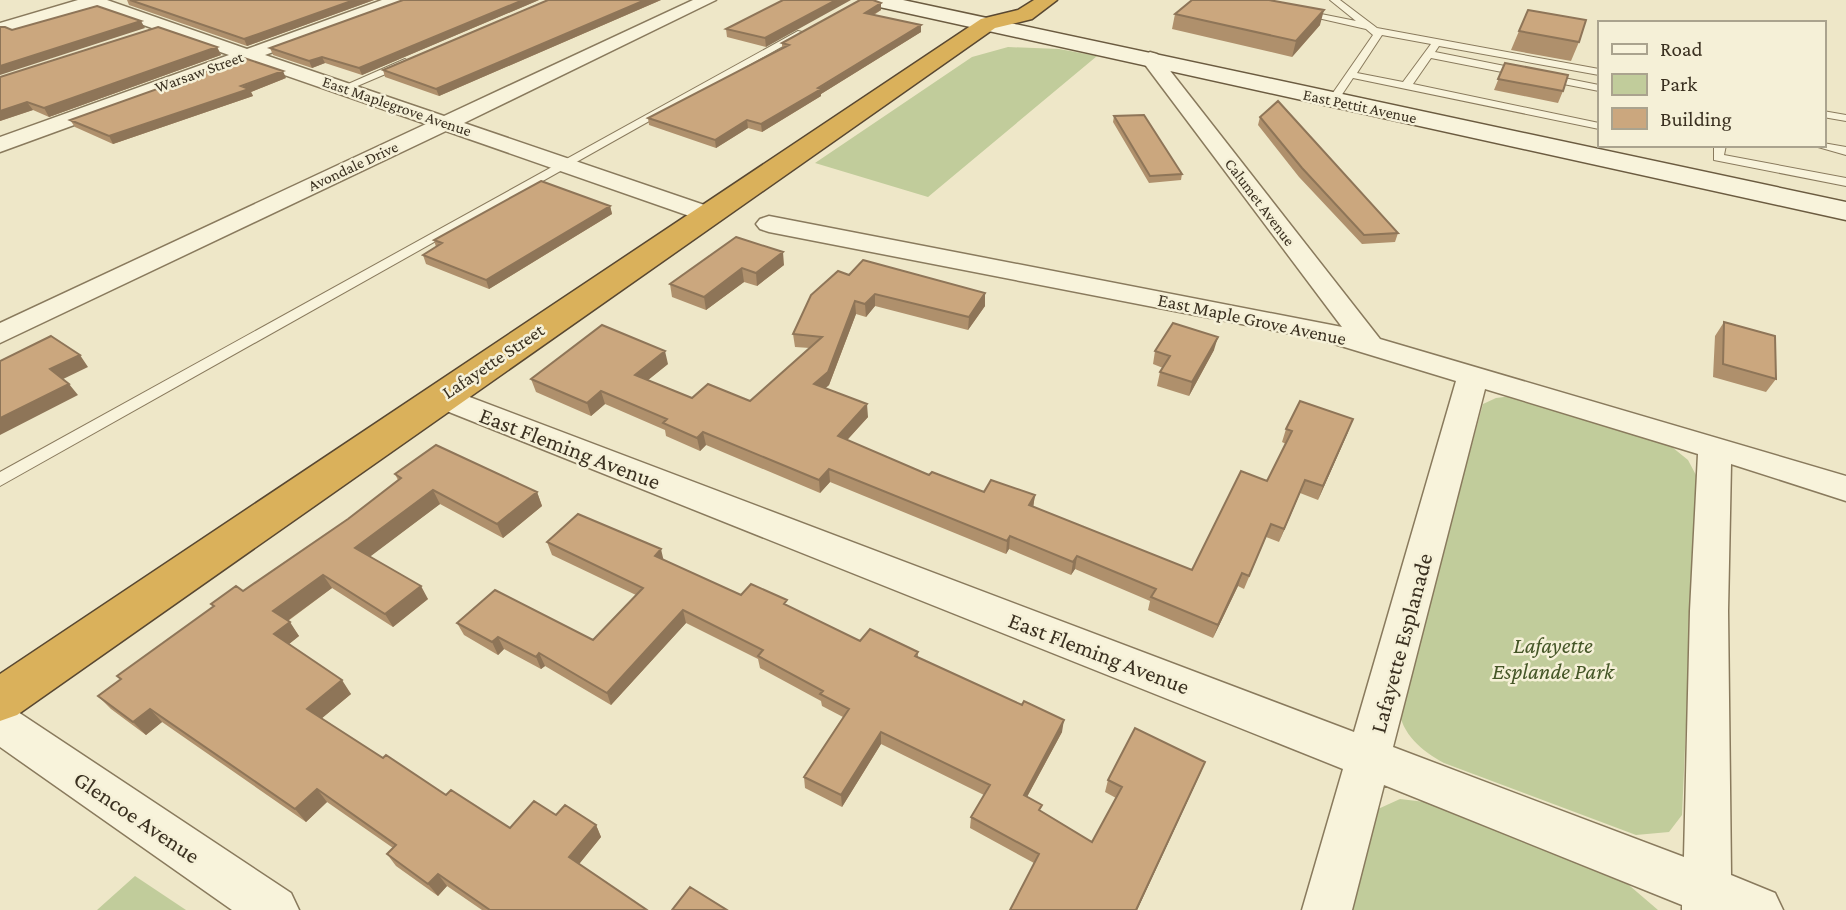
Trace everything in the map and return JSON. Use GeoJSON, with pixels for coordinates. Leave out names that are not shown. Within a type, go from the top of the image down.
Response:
{"type":"FeatureCollection","features":[{"type":"Feature","properties":{"kind":"highway","name":"Lafayette Street"},"geometry":{"type":"LineString","coordinates":[[0,700],[998,12],[1025,15],[1047,0]]}},
{"type":"Feature","properties":{"kind":"street","name":"Warsaw Street"},"geometry":{"type":"LineString","coordinates":[[0,145],[398,0]]}},
{"type":"Feature","properties":{"kind":"street","name":"Avondale Drive"},"geometry":{"type":"LineString","coordinates":[[0,334],[707,0]]}},
{"type":"Feature","properties":{"kind":"street","name":"East Pettit Avenue"},"geometry":{"type":"LineString","coordinates":[[875,0],[998,12],[1150,58],[1846,211]]}},
{"type":"Feature","properties":{"kind":"street","name":"East Maplegrove Avenue"},"geometry":{"type":"LineString","coordinates":[[93,1],[707,214]]}},
{"type":"Feature","properties":{"kind":"street"},"geometry":{"type":"LineString","coordinates":[[0,29],[93,1]]}},
{"type":"Feature","properties":{"kind":"street","name":"Calumet Avenue"},"geometry":{"type":"LineString","coordinates":[[1150,58],[1370,345]]}},
{"type":"Feature","properties":{"kind":"street","name":"East Maple Grove Avenue"},"geometry":{"type":"LineString","coordinates":[[769,224],[1323,331],[1715,448],[1837,480]]}},
{"type":"Feature","properties":{"kind":"street","name":"Lafayette Esplanade"},"geometry":{"type":"LineString","coordinates":[[1327,910],[1473,376]]}},
{"type":"Feature","properties":{"kind":"street","name":"East Fleming Avenue"},"geometry":{"type":"LineString","coordinates":[[440,397],[1370,758],[1707,900],[1758,910]]}},
{"type":"Feature","properties":{"kind":"street"},"geometry":{"type":"LineString","coordinates":[[1707,900],[1709,599],[1715,448]]}},
{"type":"Feature","properties":{"kind":"street","name":"Glencoe Avenue"},"geometry":{"type":"LineString","coordinates":[[0,723],[274,910]]}},
{"type":"Feature","properties":{"kind":"lane"},"geometry":{"type":"LineString","coordinates":[[1333,100],[1378,37],[1372,29],[1334,0]]}},
{"type":"Feature","properties":{"kind":"lane"},"geometry":{"type":"LineString","coordinates":[[1291,12],[1598,72]]}},
{"type":"Feature","properties":{"kind":"lane"},"geometry":{"type":"LineString","coordinates":[[141,35],[166,27]]}},
{"type":"Feature","properties":{"kind":"lane"},"geometry":{"type":"LineString","coordinates":[[0,480],[809,29]]}},
{"type":"Feature","properties":{"kind":"lane"},"geometry":{"type":"LineString","coordinates":[[1406,86],[1437,42]]}},
{"type":"Feature","properties":{"kind":"lane"},"geometry":{"type":"LineString","coordinates":[[1428,54],[1598,88]]}},
{"type":"Feature","properties":{"kind":"lane"},"geometry":{"type":"LineString","coordinates":[[344,88],[418,57]]}},
{"type":"Feature","properties":{"kind":"lane"},"geometry":{"type":"LineString","coordinates":[[1352,75],[1598,125]]}},
{"type":"Feature","properties":{"kind":"lane"},"geometry":{"type":"LineString","coordinates":[[1825,114],[1846,118]]}},
{"type":"Feature","properties":{"kind":"lane"},"geometry":{"type":"LineString","coordinates":[[1720,147],[1718,157],[1846,183]]}},
{"type":"Feature","properties":{"kind":"lane"},"geometry":{"type":"LineString","coordinates":[[1825,147],[1846,151]]}},
{"type":"Feature","properties":{"kind":"green space"},"geometry":{"type":"Polygon","coordinates":[[[1008,47],[1059,49],[1097,56],[928,197],[815,163],[972,57],[1008,47]]]}},
{"type":"Feature","properties":{"kind":"green space","name":"Lafayette Esplande Park"},"geometry":{"type":"Polygon","coordinates":[[[1512,396],[1667,443],[1688,460],[1697,477],[1682,815],[1669,832],[1636,835],[1444,763],[1414,741],[1404,726],[1399,708],[1483,404],[1496,398],[1512,396]]]}},
{"type":"Feature","properties":{"kind":"green space"},"geometry":{"type":"Polygon","coordinates":[[[1400,799],[1425,802],[1623,880],[1658,910],[1346,910],[1378,809],[1400,799]]]}},
{"type":"Feature","properties":{"kind":"green space"},"geometry":{"type":"Polygon","coordinates":[[[135,876],[186,910],[97,910],[135,876]]]}},
{"type":"Feature","properties":{"kind":"building"},"geometry":{"type":"Polygon","coordinates":[[[130,0],[354,0],[244,39],[130,0]]]}},
{"type":"Feature","properties":{"kind":"building"},"geometry":{"type":"Polygon","coordinates":[[[403,0],[523,0],[359,68],[322,57],[309,61],[270,48],[403,0]]]}},
{"type":"Feature","properties":{"kind":"building"},"geometry":{"type":"Polygon","coordinates":[[[548,0],[645,0],[436,89],[383,70],[548,0]]]}},
{"type":"Feature","properties":{"kind":"building"},"geometry":{"type":"Polygon","coordinates":[[[783,0],[836,0],[765,38],[726,29],[783,0]]]}},
{"type":"Feature","properties":{"kind":"building"},"geometry":{"type":"Polygon","coordinates":[[[860,0],[881,3],[865,13],[921,25],[761,124],[747,120],[715,140],[648,118],[789,45],[782,43],[860,0]]]}},
{"type":"Feature","properties":{"kind":"building"},"geometry":{"type":"Polygon","coordinates":[[[1192,0],[1269,0],[1324,10],[1296,41],[1175,14],[1192,0]]]}},
{"type":"Feature","properties":{"kind":"building"},"geometry":{"type":"Polygon","coordinates":[[[97,6],[141,21],[0,66],[0,27],[12,30],[97,6]]]}},
{"type":"Feature","properties":{"kind":"building"},"geometry":{"type":"Polygon","coordinates":[[[1528,10],[1586,20],[1579,42],[1519,31],[1528,10]]]}},
{"type":"Feature","properties":{"kind":"building"},"geometry":{"type":"Polygon","coordinates":[[[158,27],[217,47],[44,108],[27,102],[0,111],[0,77],[158,27]]]}},
{"type":"Feature","properties":{"kind":"building"},"geometry":{"type":"Polygon","coordinates":[[[244,58],[283,71],[241,86],[249,89],[109,136],[70,120],[244,58]]]}},
{"type":"Feature","properties":{"kind":"building"},"geometry":{"type":"Polygon","coordinates":[[[1505,63],[1568,75],[1563,91],[1498,79],[1505,63]]]}},
{"type":"Feature","properties":{"kind":"building"},"geometry":{"type":"Polygon","coordinates":[[[1278,101],[1398,233],[1364,235],[1302,168],[1260,117],[1278,101]]]}},
{"type":"Feature","properties":{"kind":"building"},"geometry":{"type":"Polygon","coordinates":[[[1144,115],[1182,174],[1150,176],[1114,116],[1144,115]]]}},
{"type":"Feature","properties":{"kind":"building"},"geometry":{"type":"Polygon","coordinates":[[[541,181],[610,206],[486,280],[423,255],[442,243],[434,240],[541,181]]]}},
{"type":"Feature","properties":{"kind":"building"},"geometry":{"type":"Polygon","coordinates":[[[736,237],[783,252],[756,273],[742,268],[704,297],[670,284],[736,237]]]}},
{"type":"Feature","properties":{"kind":"building"},"geometry":{"type":"Polygon","coordinates":[[[863,260],[985,293],[969,317],[875,294],[865,304],[855,301],[828,372],[814,384],[867,404],[838,436],[929,475],[932,472],[984,492],[991,480],[1035,495],[1029,505],[1192,570],[1241,471],[1267,481],[1292,431],[1286,429],[1300,401],[1353,419],[1323,486],[1305,480],[1284,529],[1271,524],[1249,576],[1242,573],[1218,625],[1151,597],[1156,589],[1077,556],[1073,562],[1010,536],[1007,541],[829,469],[819,480],[703,432],[697,438],[663,423],[667,419],[601,391],[587,403],[531,379],[602,325],[665,351],[635,375],[692,398],[708,384],[750,401],[822,337],[793,334],[811,295],[838,271],[849,275],[863,260]]]}},
{"type":"Feature","properties":{"kind":"building"},"geometry":{"type":"Polygon","coordinates":[[[1724,322],[1775,336],[1776,379],[1723,364],[1724,322]]]}},
{"type":"Feature","properties":{"kind":"building"},"geometry":{"type":"Polygon","coordinates":[[[1173,323],[1218,337],[1192,382],[1160,372],[1170,356],[1155,351],[1173,323]]]}},
{"type":"Feature","properties":{"kind":"building"},"geometry":{"type":"Polygon","coordinates":[[[51,336],[80,355],[50,369],[69,384],[0,418],[0,361],[51,336]]]}},
{"type":"Feature","properties":{"kind":"building"},"geometry":{"type":"Polygon","coordinates":[[[436,445],[537,492],[497,524],[433,490],[355,548],[421,586],[385,614],[323,575],[273,611],[290,622],[274,634],[342,680],[307,709],[383,758],[386,755],[446,795],[451,790],[510,828],[534,801],[556,815],[565,805],[596,825],[569,857],[647,910],[490,910],[438,874],[428,884],[387,854],[396,845],[317,789],[295,809],[150,709],[133,722],[98,696],[121,679],[117,676],[214,606],[211,604],[236,586],[243,591],[348,519],[401,478],[395,474],[436,445]]]}},
{"type":"Feature","properties":{"kind":"building"},"geometry":{"type":"Polygon","coordinates":[[[578,514],[661,549],[655,556],[741,595],[751,584],[787,600],[784,604],[860,641],[870,629],[918,652],[915,656],[1022,705],[1024,701],[1064,720],[1024,795],[1042,805],[1039,810],[1092,842],[1122,787],[1108,780],[1135,728],[1205,762],[1136,910],[1010,910],[1039,854],[971,817],[990,785],[881,732],[841,795],[804,777],[849,709],[820,694],[823,691],[758,656],[763,650],[683,610],[607,693],[539,653],[536,657],[498,637],[492,642],[457,623],[495,590],[593,640],[643,588],[547,542],[578,514]]]}},
{"type":"Feature","properties":{"kind":"building"},"geometry":{"type":"Polygon","coordinates":[[[690,887],[727,910],[672,910],[690,887]]]}}]}
